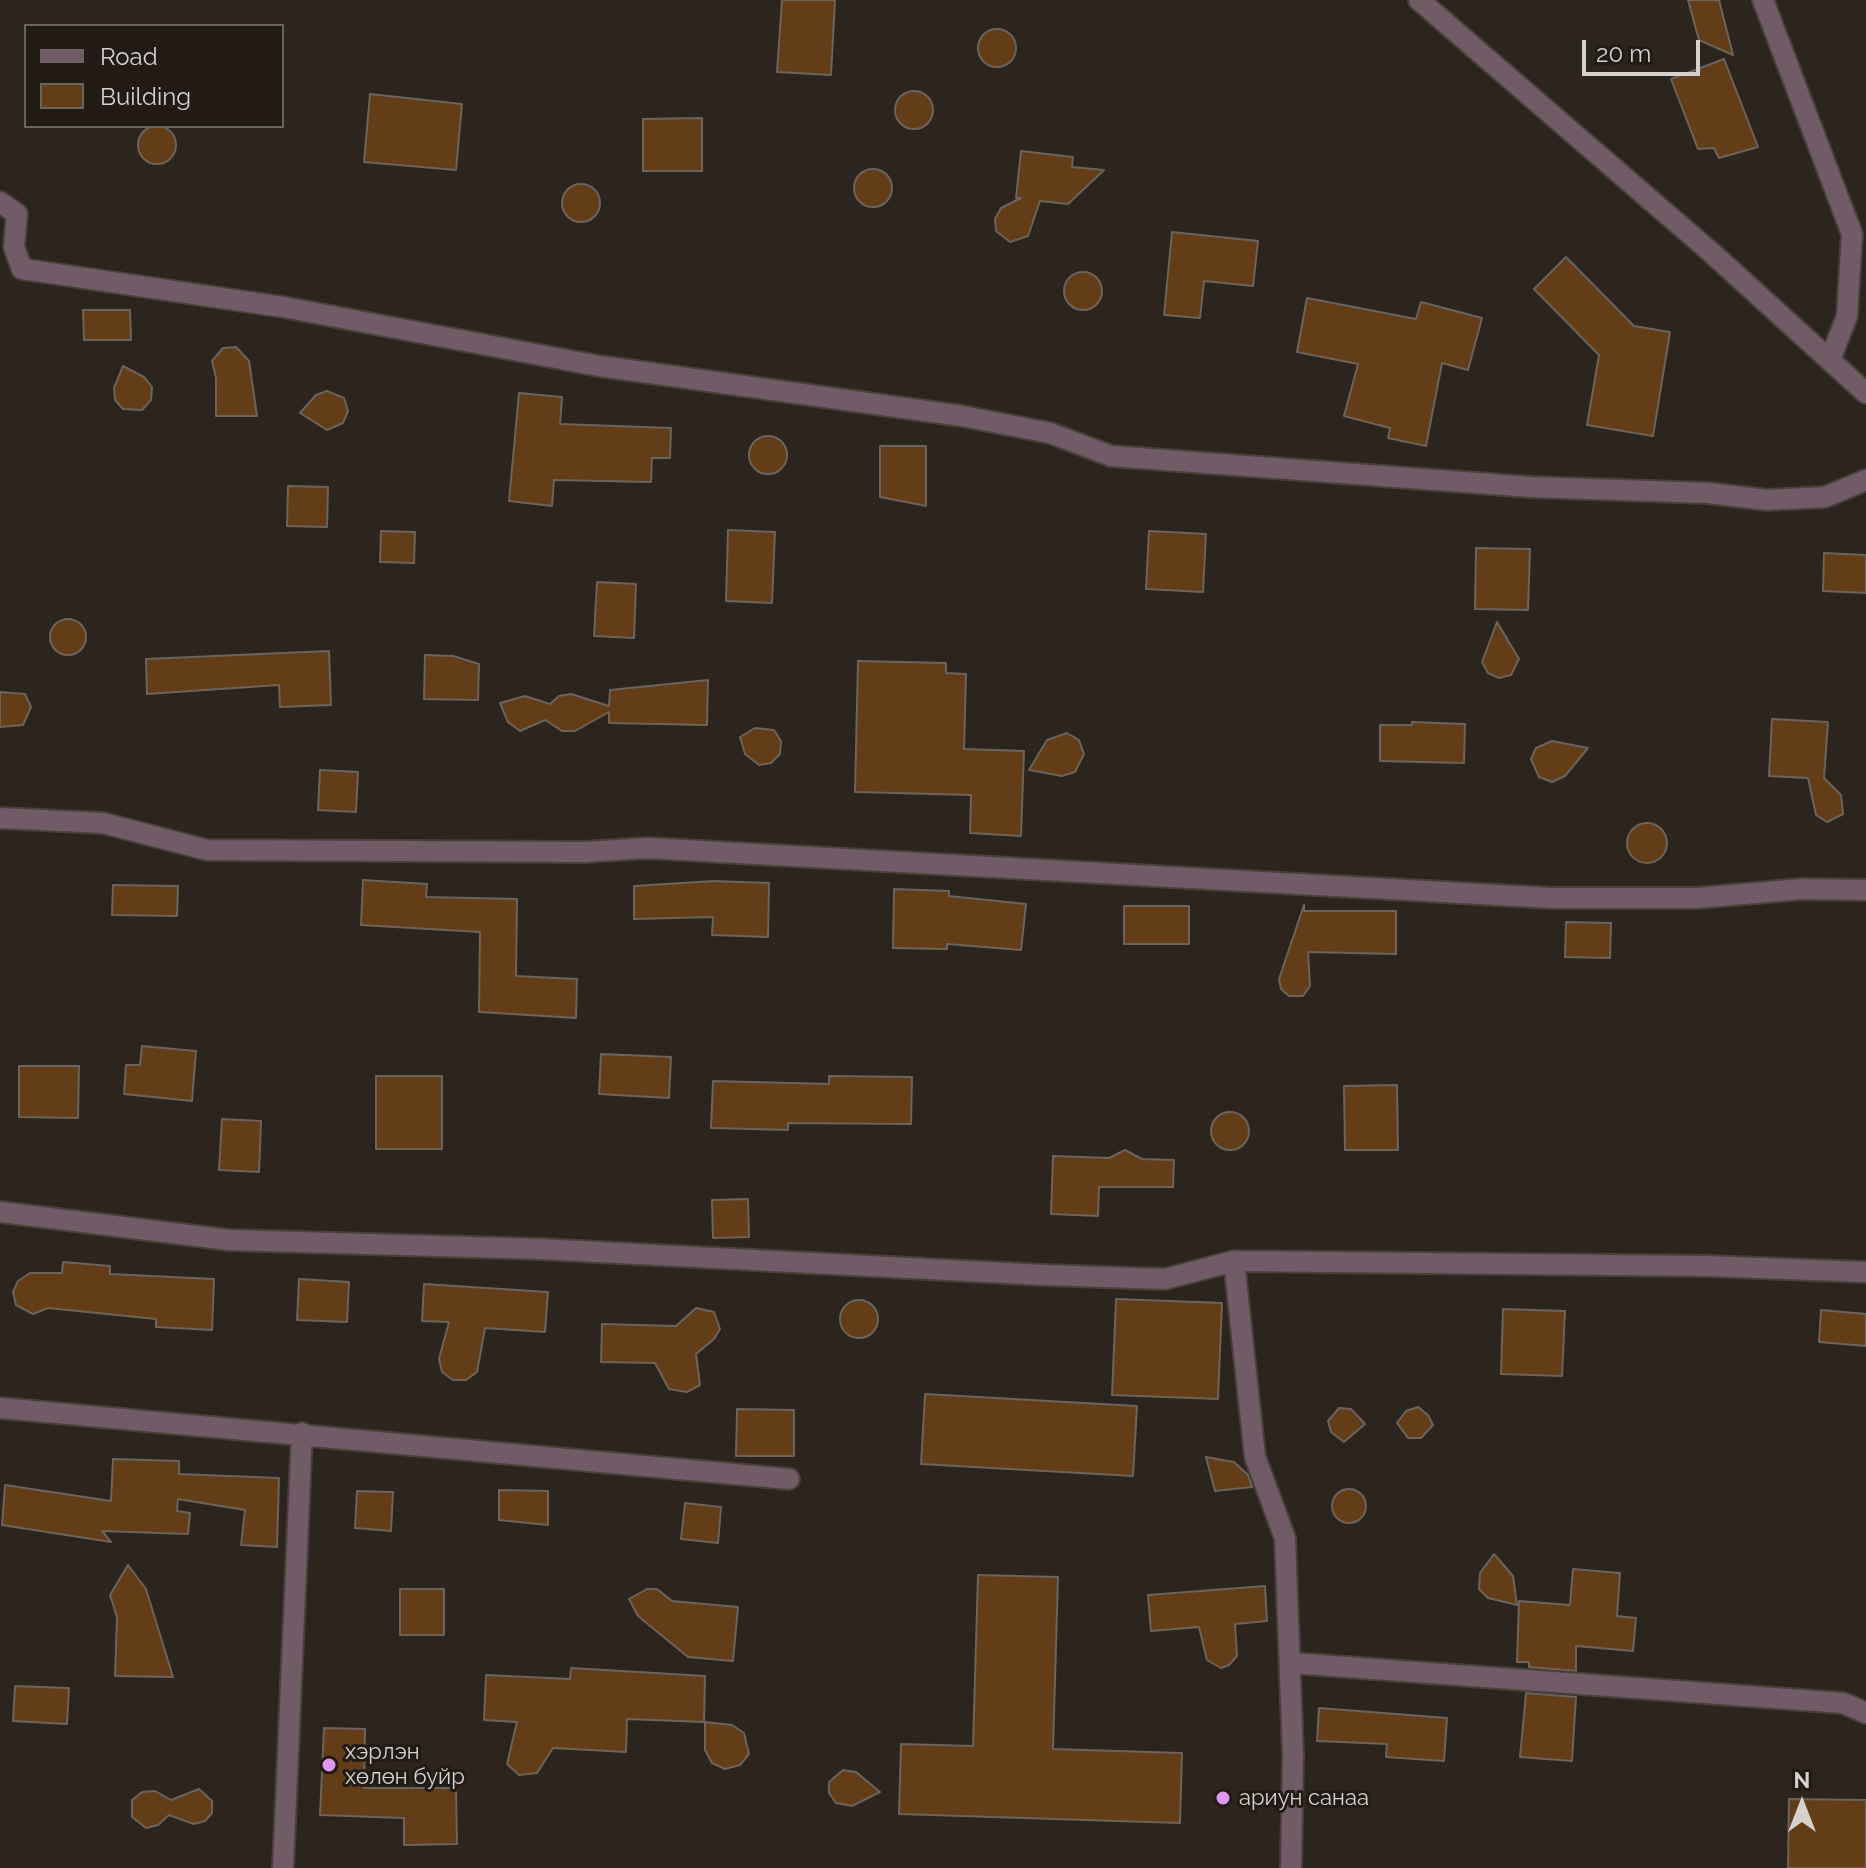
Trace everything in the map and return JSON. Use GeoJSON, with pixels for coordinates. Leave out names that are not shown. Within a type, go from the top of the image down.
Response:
{"type":"FeatureCollection","features":[{"type":"Feature","properties":{"kind":"street"},"geometry":{"type":"LineString","coordinates":[[1419,0],[1713,254],[1866,393]]}},
{"type":"Feature","properties":{"kind":"street"},"geometry":{"type":"LineString","coordinates":[[1763,0],[1852,234],[1847,316],[1830,360]]}},
{"type":"Feature","properties":{"kind":"street"},"geometry":{"type":"LineString","coordinates":[[0,202],[17,214],[14,247],[22,269],[283,307],[599,366],[962,416],[1050,433],[1111,456],[1531,487],[1708,493],[1767,500],[1825,497],[1866,480]]}},
{"type":"Feature","properties":{"kind":"street"},"geometry":{"type":"LineString","coordinates":[[0,818],[103,823],[207,850],[585,852],[647,848],[1552,898],[1697,898],[1802,889],[1866,890]]}},
{"type":"Feature","properties":{"kind":"street"},"geometry":{"type":"LineString","coordinates":[[0,1212],[229,1240],[540,1249],[1165,1279],[1234,1261],[1706,1266],[1866,1272]]}},
{"type":"Feature","properties":{"kind":"street"},"geometry":{"type":"LineString","coordinates":[[1234,1261],[1255,1457],[1285,1538],[1291,1663],[1291,1868]]}},
{"type":"Feature","properties":{"kind":"street"},"geometry":{"type":"LineString","coordinates":[[0,1408],[789,1479]]}},
{"type":"Feature","properties":{"kind":"street"},"geometry":{"type":"LineString","coordinates":[[283,1868],[302,1433]]}},
{"type":"Feature","properties":{"kind":"street"},"geometry":{"type":"LineString","coordinates":[[1291,1663],[1843,1703],[1866,1713]]}},
{"type":"Feature","properties":{"kind":"building"},"geometry":{"type":"Polygon","coordinates":[[[782,0],[835,0],[831,75],[777,72],[782,0]]]}},
{"type":"Feature","properties":{"kind":"building"},"geometry":{"type":"Polygon","coordinates":[[[1688,0],[1719,0],[1733,55],[1699,40],[1688,0]]]}},
{"type":"Feature","properties":{"kind":"building"},"geometry":{"type":"Polygon","coordinates":[[[997,29],[1011,34],[1016,48],[1011,62],[997,67],[983,62],[978,48],[983,34],[997,29]]]}},
{"type":"Feature","properties":{"kind":"building"},"geometry":{"type":"Polygon","coordinates":[[[1724,59],[1758,147],[1719,158],[1714,148],[1698,149],[1671,79],[1724,59]]]}},
{"type":"Feature","properties":{"kind":"building"},"geometry":{"type":"Polygon","coordinates":[[[914,91],[928,96],[933,110],[928,124],[914,129],[900,124],[895,110],[900,96],[914,91]]]}},
{"type":"Feature","properties":{"kind":"building"},"geometry":{"type":"Polygon","coordinates":[[[370,94],[462,104],[456,170],[364,162],[370,94]]]}},
{"type":"Feature","properties":{"kind":"building"},"geometry":{"type":"Polygon","coordinates":[[[702,118],[702,171],[643,171],[643,119],[702,118]]]}},
{"type":"Feature","properties":{"kind":"building"},"geometry":{"type":"Polygon","coordinates":[[[148,128],[166,128],[175,138],[175,152],[164,163],[150,163],[139,152],[139,138],[148,128]]]}},
{"type":"Feature","properties":{"kind":"building"},"geometry":{"type":"Polygon","coordinates":[[[1021,151],[1073,157],[1072,167],[1104,170],[1068,204],[1040,201],[1028,236],[1010,242],[996,231],[995,219],[1001,208],[1021,198],[1016,198],[1021,151]]]}},
{"type":"Feature","properties":{"kind":"building"},"geometry":{"type":"Polygon","coordinates":[[[873,169],[887,174],[892,188],[887,202],[873,207],[859,202],[854,188],[859,174],[873,169]]]}},
{"type":"Feature","properties":{"kind":"building"},"geometry":{"type":"Polygon","coordinates":[[[581,184],[595,189],[600,203],[595,217],[581,222],[567,217],[562,203],[567,189],[581,184]]]}},
{"type":"Feature","properties":{"kind":"building"},"geometry":{"type":"Polygon","coordinates":[[[1172,232],[1258,241],[1253,286],[1204,281],[1200,318],[1164,315],[1172,232]]]}},
{"type":"Feature","properties":{"kind":"building"},"geometry":{"type":"Polygon","coordinates":[[[1566,257],[1634,326],[1670,332],[1653,436],[1587,425],[1599,355],[1534,289],[1566,257]]]}},
{"type":"Feature","properties":{"kind":"building"},"geometry":{"type":"Polygon","coordinates":[[[1083,272],[1097,277],[1102,291],[1097,305],[1083,310],[1069,305],[1064,291],[1069,277],[1083,272]]]}},
{"type":"Feature","properties":{"kind":"building"},"geometry":{"type":"Polygon","coordinates":[[[1307,298],[1416,319],[1421,302],[1482,318],[1468,370],[1442,363],[1426,446],[1388,438],[1390,428],[1344,416],[1358,364],[1297,352],[1307,298]]]}},
{"type":"Feature","properties":{"kind":"building"},"geometry":{"type":"Polygon","coordinates":[[[83,310],[130,310],[131,340],[84,340],[83,310]]]}},
{"type":"Feature","properties":{"kind":"building"},"geometry":{"type":"Polygon","coordinates":[[[236,347],[249,361],[257,416],[216,416],[216,378],[212,361],[223,348],[236,347]]]}},
{"type":"Feature","properties":{"kind":"building"},"geometry":{"type":"Polygon","coordinates":[[[123,366],[144,377],[152,387],[151,400],[142,410],[123,409],[115,400],[114,388],[123,366]]]}},
{"type":"Feature","properties":{"kind":"building"},"geometry":{"type":"Polygon","coordinates":[[[327,391],[344,398],[348,411],[343,423],[327,430],[300,413],[316,395],[327,391]]]}},
{"type":"Feature","properties":{"kind":"building"},"geometry":{"type":"Polygon","coordinates":[[[519,393],[562,397],[560,424],[671,428],[670,458],[652,458],[651,482],[554,480],[552,506],[509,501],[519,393]]]}},
{"type":"Feature","properties":{"kind":"building"},"geometry":{"type":"Polygon","coordinates":[[[768,436],[782,441],[787,455],[782,469],[768,474],[754,469],[749,455],[754,441],[768,436]]]}},
{"type":"Feature","properties":{"kind":"building"},"geometry":{"type":"Polygon","coordinates":[[[880,446],[926,446],[926,506],[880,497],[880,446]]]}},
{"type":"Feature","properties":{"kind":"building"},"geometry":{"type":"Polygon","coordinates":[[[288,486],[328,487],[327,527],[287,526],[288,486]]]}},
{"type":"Feature","properties":{"kind":"building"},"geometry":{"type":"Polygon","coordinates":[[[728,530],[775,532],[772,603],[726,601],[728,530]]]}},
{"type":"Feature","properties":{"kind":"building"},"geometry":{"type":"Polygon","coordinates":[[[381,531],[415,532],[414,563],[380,562],[381,531]]]}},
{"type":"Feature","properties":{"kind":"building"},"geometry":{"type":"Polygon","coordinates":[[[1149,531],[1206,534],[1203,592],[1146,589],[1149,531]]]}},
{"type":"Feature","properties":{"kind":"building"},"geometry":{"type":"Polygon","coordinates":[[[1476,548],[1530,549],[1528,610],[1475,609],[1476,548]]]}},
{"type":"Feature","properties":{"kind":"building"},"geometry":{"type":"Polygon","coordinates":[[[1824,553],[1866,555],[1866,593],[1823,591],[1824,553]]]}},
{"type":"Feature","properties":{"kind":"building"},"geometry":{"type":"Polygon","coordinates":[[[597,582],[636,584],[634,638],[594,636],[597,582]]]}},
{"type":"Feature","properties":{"kind":"building"},"geometry":{"type":"Polygon","coordinates":[[[68,619],[81,624],[86,637],[81,650],[68,655],[55,650],[50,637],[55,624],[68,619]]]}},
{"type":"Feature","properties":{"kind":"building"},"geometry":{"type":"Polygon","coordinates":[[[1497,622],[1519,659],[1511,675],[1499,678],[1488,673],[1482,662],[1497,622]]]}},
{"type":"Feature","properties":{"kind":"building"},"geometry":{"type":"Polygon","coordinates":[[[329,651],[331,705],[280,707],[279,685],[147,694],[146,659],[329,651]]]}},
{"type":"Feature","properties":{"kind":"building"},"geometry":{"type":"Polygon","coordinates":[[[425,655],[453,656],[479,664],[478,700],[424,699],[425,655]]]}},
{"type":"Feature","properties":{"kind":"building"},"geometry":{"type":"Polygon","coordinates":[[[858,661],[946,663],[946,673],[966,674],[964,749],[1024,751],[1021,836],[970,833],[971,795],[855,792],[858,661]]]}},
{"type":"Feature","properties":{"kind":"building"},"geometry":{"type":"Polygon","coordinates":[[[708,680],[707,725],[609,723],[609,712],[575,731],[562,731],[545,720],[520,731],[508,722],[500,703],[525,696],[550,704],[559,696],[571,694],[609,706],[610,690],[708,680]]]}},
{"type":"Feature","properties":{"kind":"building"},"geometry":{"type":"Polygon","coordinates":[[[0,692],[25,694],[31,707],[23,725],[0,727],[0,692]]]}},
{"type":"Feature","properties":{"kind":"building"},"geometry":{"type":"Polygon","coordinates":[[[1772,719],[1828,722],[1824,778],[1841,795],[1843,814],[1827,822],[1816,815],[1808,778],[1769,776],[1772,719]]]}},
{"type":"Feature","properties":{"kind":"building"},"geometry":{"type":"Polygon","coordinates":[[[1412,722],[1465,724],[1464,763],[1380,761],[1380,725],[1412,725],[1412,722]]]}},
{"type":"Feature","properties":{"kind":"building"},"geometry":{"type":"Polygon","coordinates":[[[755,728],[774,730],[781,741],[780,754],[771,763],[759,765],[745,754],[740,737],[755,728]]]}},
{"type":"Feature","properties":{"kind":"building"},"geometry":{"type":"Polygon","coordinates":[[[1067,733],[1079,740],[1084,754],[1075,772],[1062,776],[1029,770],[1047,740],[1067,733]]]}},
{"type":"Feature","properties":{"kind":"building"},"geometry":{"type":"Polygon","coordinates":[[[1552,741],[1588,748],[1565,776],[1552,782],[1539,777],[1531,759],[1536,748],[1552,741]]]}},
{"type":"Feature","properties":{"kind":"building"},"geometry":{"type":"Polygon","coordinates":[[[320,770],[358,772],[356,812],[318,810],[320,770]]]}},
{"type":"Feature","properties":{"kind":"building"},"geometry":{"type":"Polygon","coordinates":[[[1647,823],[1661,829],[1667,843],[1661,857],[1647,863],[1633,857],[1627,843],[1633,829],[1647,823]]]}},
{"type":"Feature","properties":{"kind":"building"},"geometry":{"type":"Polygon","coordinates":[[[363,880],[427,884],[426,897],[517,899],[516,976],[577,979],[576,1018],[479,1012],[480,932],[361,925],[363,880]]]}},
{"type":"Feature","properties":{"kind":"building"},"geometry":{"type":"Polygon","coordinates":[[[714,881],[769,883],[768,937],[712,935],[713,917],[634,919],[634,886],[714,881]]]}},
{"type":"Feature","properties":{"kind":"building"},"geometry":{"type":"Polygon","coordinates":[[[113,885],[178,886],[177,916],[112,915],[113,885]]]}},
{"type":"Feature","properties":{"kind":"building"},"geometry":{"type":"Polygon","coordinates":[[[894,889],[949,891],[949,896],[1026,904],[1021,950],[947,944],[947,949],[893,948],[894,889]]]}},
{"type":"Feature","properties":{"kind":"building"},"geometry":{"type":"Polygon","coordinates":[[[1304,905],[1304,911],[1396,911],[1396,954],[1308,952],[1310,986],[1303,996],[1289,996],[1281,989],[1279,979],[1304,905]]]}},
{"type":"Feature","properties":{"kind":"building"},"geometry":{"type":"Polygon","coordinates":[[[1124,906],[1189,906],[1189,944],[1124,944],[1124,906]]]}},
{"type":"Feature","properties":{"kind":"building"},"geometry":{"type":"Polygon","coordinates":[[[1566,922],[1611,923],[1610,958],[1565,957],[1566,922]]]}},
{"type":"Feature","properties":{"kind":"building"},"geometry":{"type":"Polygon","coordinates":[[[142,1046],[196,1051],[192,1101],[124,1094],[126,1065],[140,1065],[142,1046]]]}},
{"type":"Feature","properties":{"kind":"building"},"geometry":{"type":"Polygon","coordinates":[[[601,1054],[671,1057],[669,1098],[599,1094],[601,1054]]]}},
{"type":"Feature","properties":{"kind":"building"},"geometry":{"type":"Polygon","coordinates":[[[19,1066],[79,1066],[78,1118],[19,1117],[19,1066]]]}},
{"type":"Feature","properties":{"kind":"building"},"geometry":{"type":"Polygon","coordinates":[[[376,1076],[442,1076],[442,1149],[376,1149],[376,1076]]]}},
{"type":"Feature","properties":{"kind":"building"},"geometry":{"type":"Polygon","coordinates":[[[829,1076],[912,1077],[911,1124],[788,1123],[788,1130],[711,1128],[713,1081],[829,1084],[829,1076]]]}},
{"type":"Feature","properties":{"kind":"building"},"geometry":{"type":"Polygon","coordinates":[[[1397,1085],[1398,1150],[1345,1150],[1344,1086],[1397,1085]]]}},
{"type":"Feature","properties":{"kind":"building"},"geometry":{"type":"Polygon","coordinates":[[[1230,1112],[1244,1117],[1249,1131],[1244,1145],[1230,1150],[1216,1145],[1211,1131],[1216,1117],[1230,1112]]]}},
{"type":"Feature","properties":{"kind":"building"},"geometry":{"type":"Polygon","coordinates":[[[222,1119],[261,1121],[259,1172],[219,1170],[222,1119]]]}},
{"type":"Feature","properties":{"kind":"building"},"geometry":{"type":"Polygon","coordinates":[[[1125,1150],[1142,1159],[1174,1160],[1173,1187],[1099,1187],[1098,1216],[1051,1214],[1053,1156],[1109,1158],[1125,1150]]]}},
{"type":"Feature","properties":{"kind":"building"},"geometry":{"type":"Polygon","coordinates":[[[748,1199],[749,1237],[713,1238],[712,1200],[748,1199]]]}},
{"type":"Feature","properties":{"kind":"building"},"geometry":{"type":"Polygon","coordinates":[[[63,1262],[110,1266],[110,1274],[214,1279],[212,1330],[156,1327],[156,1319],[48,1308],[33,1314],[16,1305],[13,1292],[18,1281],[30,1273],[62,1273],[63,1262]]]}},
{"type":"Feature","properties":{"kind":"building"},"geometry":{"type":"Polygon","coordinates":[[[299,1279],[349,1282],[347,1322],[297,1320],[299,1279]]]}},
{"type":"Feature","properties":{"kind":"building"},"geometry":{"type":"Polygon","coordinates":[[[424,1284],[548,1292],[545,1332],[485,1328],[477,1372],[466,1380],[453,1380],[442,1372],[439,1359],[449,1322],[422,1321],[424,1284]]]}},
{"type":"Feature","properties":{"kind":"building"},"geometry":{"type":"Polygon","coordinates":[[[1116,1299],[1222,1303],[1218,1399],[1112,1395],[1116,1299]]]}},
{"type":"Feature","properties":{"kind":"building"},"geometry":{"type":"Polygon","coordinates":[[[859,1300],[872,1306],[878,1319],[872,1332],[859,1338],[846,1332],[840,1319],[846,1306],[859,1300]]]}},
{"type":"Feature","properties":{"kind":"building"},"geometry":{"type":"Polygon","coordinates":[[[696,1308],[714,1312],[720,1329],[714,1339],[696,1354],[700,1385],[687,1392],[669,1389],[655,1363],[601,1362],[602,1324],[676,1326],[696,1308]]]}},
{"type":"Feature","properties":{"kind":"building"},"geometry":{"type":"Polygon","coordinates":[[[1503,1309],[1565,1311],[1562,1376],[1501,1374],[1503,1309]]]}},
{"type":"Feature","properties":{"kind":"building"},"geometry":{"type":"Polygon","coordinates":[[[1821,1310],[1866,1314],[1866,1346],[1819,1342],[1821,1310]]]}},
{"type":"Feature","properties":{"kind":"building"},"geometry":{"type":"Polygon","coordinates":[[[925,1394],[1137,1406],[1133,1476],[921,1464],[925,1394]]]}},
{"type":"Feature","properties":{"kind":"building"},"geometry":{"type":"Polygon","coordinates":[[[1418,1407],[1428,1415],[1433,1425],[1421,1438],[1408,1438],[1397,1423],[1406,1411],[1418,1407]]]}},
{"type":"Feature","properties":{"kind":"building"},"geometry":{"type":"Polygon","coordinates":[[[1339,1408],[1351,1409],[1365,1424],[1344,1442],[1331,1432],[1328,1421],[1339,1408]]]}},
{"type":"Feature","properties":{"kind":"building"},"geometry":{"type":"Polygon","coordinates":[[[737,1409],[794,1410],[794,1456],[736,1456],[737,1409]]]}},
{"type":"Feature","properties":{"kind":"building"},"geometry":{"type":"Polygon","coordinates":[[[1206,1457],[1234,1462],[1248,1475],[1252,1487],[1215,1491],[1206,1457]]]}},
{"type":"Feature","properties":{"kind":"building"},"geometry":{"type":"Polygon","coordinates":[[[113,1459],[179,1461],[179,1474],[279,1478],[277,1547],[241,1545],[245,1510],[178,1499],[177,1511],[190,1513],[188,1534],[102,1531],[111,1542],[2,1525],[5,1485],[111,1501],[113,1459]]]}},
{"type":"Feature","properties":{"kind":"building"},"geometry":{"type":"Polygon","coordinates":[[[1349,1489],[1361,1494],[1366,1506],[1361,1518],[1349,1523],[1337,1518],[1332,1506],[1337,1494],[1349,1489]]]}},
{"type":"Feature","properties":{"kind":"building"},"geometry":{"type":"Polygon","coordinates":[[[499,1490],[548,1491],[548,1525],[499,1520],[499,1490]]]}},
{"type":"Feature","properties":{"kind":"building"},"geometry":{"type":"Polygon","coordinates":[[[357,1491],[393,1492],[391,1531],[355,1528],[357,1491]]]}},
{"type":"Feature","properties":{"kind":"building"},"geometry":{"type":"Polygon","coordinates":[[[685,1503],[721,1507],[718,1543],[681,1539],[685,1503]]]}},
{"type":"Feature","properties":{"kind":"building"},"geometry":{"type":"Polygon","coordinates":[[[1494,1554],[1513,1576],[1517,1605],[1488,1598],[1479,1589],[1480,1573],[1494,1554]]]}},
{"type":"Feature","properties":{"kind":"building"},"geometry":{"type":"Polygon","coordinates":[[[128,1565],[146,1589],[173,1677],[115,1676],[117,1617],[110,1595],[128,1565]]]}},
{"type":"Feature","properties":{"kind":"building"},"geometry":{"type":"Polygon","coordinates":[[[1573,1569],[1620,1573],[1617,1616],[1636,1618],[1633,1651],[1576,1646],[1576,1671],[1529,1667],[1529,1662],[1517,1662],[1519,1601],[1570,1605],[1573,1569]]]}},
{"type":"Feature","properties":{"kind":"building"},"geometry":{"type":"Polygon","coordinates":[[[978,1575],[1058,1577],[1053,1749],[1182,1753],[1180,1823],[899,1814],[901,1744],[973,1746],[978,1575]]]}},
{"type":"Feature","properties":{"kind":"building"},"geometry":{"type":"Polygon","coordinates":[[[1265,1586],[1267,1621],[1235,1624],[1237,1656],[1229,1665],[1221,1668],[1207,1660],[1199,1627],[1151,1631],[1148,1595],[1265,1586]]]}},
{"type":"Feature","properties":{"kind":"building"},"geometry":{"type":"Polygon","coordinates":[[[400,1589],[444,1589],[444,1635],[400,1635],[400,1589]]]}},
{"type":"Feature","properties":{"kind":"building"},"geometry":{"type":"Polygon","coordinates":[[[647,1589],[657,1589],[672,1601],[738,1607],[733,1661],[688,1657],[638,1616],[629,1599],[647,1589]]]}},
{"type":"Feature","properties":{"kind":"building"},"geometry":{"type":"Polygon","coordinates":[[[571,1668],[705,1676],[704,1722],[627,1719],[626,1752],[553,1748],[537,1773],[519,1775],[507,1764],[517,1722],[484,1720],[486,1675],[570,1679],[571,1668]]]}},
{"type":"Feature","properties":{"kind":"building"},"geometry":{"type":"Polygon","coordinates":[[[15,1686],[69,1688],[67,1724],[13,1721],[15,1686]]]}},
{"type":"Feature","properties":{"kind":"building"},"geometry":{"type":"Polygon","coordinates":[[[1526,1693],[1576,1697],[1572,1761],[1520,1757],[1526,1693]]]}},
{"type":"Feature","properties":{"kind":"building"},"geometry":{"type":"Polygon","coordinates":[[[1319,1708],[1447,1718],[1444,1761],[1386,1757],[1387,1744],[1317,1741],[1319,1708]]]}},
{"type":"Feature","properties":{"kind":"building"},"geometry":{"type":"Polygon","coordinates":[[[705,1722],[732,1725],[744,1733],[749,1754],[740,1765],[725,1769],[712,1763],[705,1750],[705,1722]]]}},
{"type":"Feature","properties":{"kind":"building"},"geometry":{"type":"Polygon","coordinates":[[[324,1728],[365,1729],[364,1788],[456,1788],[457,1844],[404,1845],[404,1818],[320,1815],[324,1728]]]}},
{"type":"Feature","properties":{"kind":"building"},"geometry":{"type":"Polygon","coordinates":[[[843,1770],[856,1772],[880,1792],[852,1806],[836,1803],[829,1793],[829,1782],[843,1770]]]}},
{"type":"Feature","properties":{"kind":"building"},"geometry":{"type":"Polygon","coordinates":[[[199,1789],[212,1801],[212,1813],[205,1821],[194,1824],[169,1815],[158,1825],[146,1828],[132,1817],[132,1800],[142,1792],[155,1791],[171,1800],[199,1789]]]}},
{"type":"Feature","properties":{"kind":"building"},"geometry":{"type":"Polygon","coordinates":[[[1789,1799],[1866,1800],[1866,1868],[1788,1868],[1789,1799]]]}},
{"type":"Feature","properties":{"kind":"place","name":"хэрлэн хөлөн буйр"},"geometry":{"type":"Point","coordinates":[329,1765]}},
{"type":"Feature","properties":{"kind":"place","name":"ариун санаа"},"geometry":{"type":"Point","coordinates":[1223,1798]}}]}
